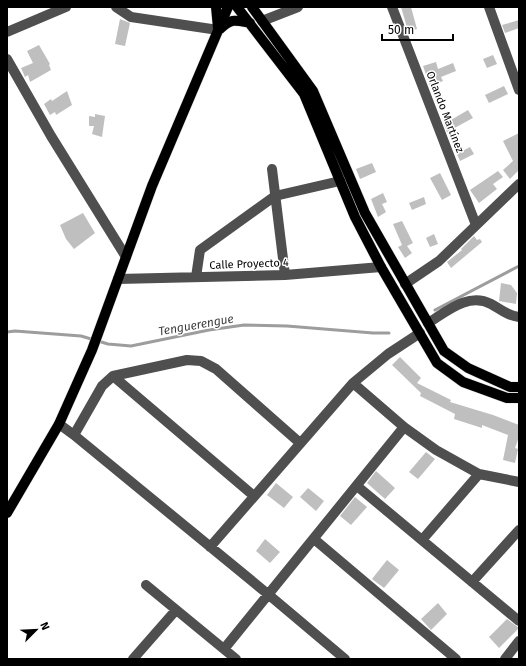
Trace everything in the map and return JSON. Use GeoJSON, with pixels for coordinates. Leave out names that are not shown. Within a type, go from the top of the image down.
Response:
{"type":"FeatureCollection","features":[{"type":"Feature","properties":{"kind":"main road"},"geometry":{"type":"LineString","coordinates":[[216,7],[218,30]]}},
{"type":"Feature","properties":{"kind":"main road"},"geometry":{"type":"LineString","coordinates":[[7,513],[59,424],[92,350],[152,186],[228,7]]}},
{"type":"Feature","properties":{"kind":"main road"},"geometry":{"type":"LineString","coordinates":[[237,7],[304,94],[355,217],[381,267],[437,363],[464,382],[507,398],[519,398]]}},
{"type":"Feature","properties":{"kind":"main road"},"geometry":{"type":"LineString","coordinates":[[252,7],[312,91],[364,213],[444,351],[468,368],[510,387],[519,387]]}},
{"type":"Feature","properties":{"kind":"main road"},"geometry":{"type":"LineString","coordinates":[[260,7],[262,21]]}},
{"type":"Feature","properties":{"kind":"main road"},"geometry":{"type":"LineString","coordinates":[[218,30],[228,22],[235,20],[250,23]]}},
{"type":"Feature","properties":{"kind":"street"},"geometry":{"type":"LineString","coordinates":[[7,32],[66,7]]}},
{"type":"Feature","properties":{"kind":"street"},"geometry":{"type":"LineString","coordinates":[[116,7],[131,17],[218,30]]}},
{"type":"Feature","properties":{"kind":"street"},"geometry":{"type":"LineString","coordinates":[[262,21],[298,7]]}},
{"type":"Feature","properties":{"kind":"street","name":"Orlando Martínez"},"geometry":{"type":"LineString","coordinates":[[392,7],[476,225]]}},
{"type":"Feature","properties":{"kind":"street"},"geometry":{"type":"LineString","coordinates":[[489,7],[519,90]]}},
{"type":"Feature","properties":{"kind":"street"},"geometry":{"type":"LineString","coordinates":[[7,59],[51,136],[126,257]]}},
{"type":"Feature","properties":{"kind":"street"},"geometry":{"type":"LineString","coordinates":[[272,169],[285,275]]}},
{"type":"Feature","properties":{"kind":"street"},"geometry":{"type":"LineString","coordinates":[[196,277],[200,250],[275,196],[340,181]]}},
{"type":"Feature","properties":{"kind":"street"},"geometry":{"type":"LineString","coordinates":[[405,284],[439,261],[519,184]]}},
{"type":"Feature","properties":{"kind":"street","name":"Calle Proyecto 4"},"geometry":{"type":"LineString","coordinates":[[118,279],[285,275],[381,267]]}},
{"type":"Feature","properties":{"kind":"street"},"geometry":{"type":"LineString","coordinates":[[428,323],[461,303],[472,300],[481,300],[491,304],[502,312],[519,317]]}},
{"type":"Feature","properties":{"kind":"street"},"geometry":{"type":"LineString","coordinates":[[210,547],[353,383],[388,354],[420,333]]}},
{"type":"Feature","properties":{"kind":"street"},"geometry":{"type":"LineString","coordinates":[[74,435],[102,386],[113,376],[186,360],[201,361],[216,369],[300,443]]}},
{"type":"Feature","properties":{"kind":"street"},"geometry":{"type":"LineString","coordinates":[[113,376],[254,496]]}},
{"type":"Feature","properties":{"kind":"street"},"geometry":{"type":"LineString","coordinates":[[353,383],[404,427],[436,450],[479,474],[519,482]]}},
{"type":"Feature","properties":{"kind":"street"},"geometry":{"type":"LineString","coordinates":[[59,424],[345,659]]}},
{"type":"Feature","properties":{"kind":"street"},"geometry":{"type":"LineString","coordinates":[[224,649],[404,427]]}},
{"type":"Feature","properties":{"kind":"street"},"geometry":{"type":"LineString","coordinates":[[422,540],[479,474]]}},
{"type":"Feature","properties":{"kind":"street"},"geometry":{"type":"LineString","coordinates":[[357,486],[519,621]]}},
{"type":"Feature","properties":{"kind":"street"},"geometry":{"type":"LineString","coordinates":[[472,582],[519,530]]}},
{"type":"Feature","properties":{"kind":"street"},"geometry":{"type":"LineString","coordinates":[[314,538],[456,659]]}},
{"type":"Feature","properties":{"kind":"street"},"geometry":{"type":"LineString","coordinates":[[146,585],[236,659]]}},
{"type":"Feature","properties":{"kind":"street"},"geometry":{"type":"LineString","coordinates":[[133,659],[176,610]]}},
{"type":"Feature","properties":{"kind":"street"},"geometry":{"type":"LineString","coordinates":[[505,659],[519,641]]}},
{"type":"Feature","properties":{"kind":"building"},"geometry":{"type":"Polygon","coordinates":[[[401,7],[411,7],[417,29],[408,31],[401,7]]]}},
{"type":"Feature","properties":{"kind":"building"},"geometry":{"type":"Polygon","coordinates":[[[120,19],[130,23],[125,46],[115,44],[120,19]]]}},
{"type":"Feature","properties":{"kind":"building"},"geometry":{"type":"Polygon","coordinates":[[[519,20],[519,28],[505,33],[502,25],[519,20]]]}},
{"type":"Feature","properties":{"kind":"building"},"geometry":{"type":"Polygon","coordinates":[[[39,45],[50,64],[51,70],[30,82],[28,75],[25,77],[21,68],[33,63],[27,51],[39,45]]]}},
{"type":"Feature","properties":{"kind":"building"},"geometry":{"type":"Polygon","coordinates":[[[493,55],[497,64],[487,68],[483,59],[493,55]]]}},
{"type":"Feature","properties":{"kind":"building"},"geometry":{"type":"Polygon","coordinates":[[[436,62],[438,69],[453,63],[456,71],[441,77],[443,81],[430,86],[423,66],[436,62]]]}},
{"type":"Feature","properties":{"kind":"building"},"geometry":{"type":"Polygon","coordinates":[[[504,86],[508,94],[489,103],[485,95],[504,86]]]}},
{"type":"Feature","properties":{"kind":"building"},"geometry":{"type":"Polygon","coordinates":[[[67,91],[72,105],[56,115],[55,112],[50,115],[44,104],[51,99],[52,101],[67,91]]]}},
{"type":"Feature","properties":{"kind":"building"},"geometry":{"type":"Polygon","coordinates":[[[468,110],[473,118],[447,132],[444,124],[468,110]]]}},
{"type":"Feature","properties":{"kind":"building"},"geometry":{"type":"Polygon","coordinates":[[[95,114],[105,116],[102,137],[92,134],[94,126],[89,126],[89,116],[95,117],[95,114]]]}},
{"type":"Feature","properties":{"kind":"building"},"geometry":{"type":"Polygon","coordinates":[[[519,133],[519,173],[518,171],[510,179],[503,170],[513,161],[503,141],[519,133]]]}},
{"type":"Feature","properties":{"kind":"building"},"geometry":{"type":"Polygon","coordinates":[[[470,147],[474,154],[460,161],[457,154],[470,147]]]}},
{"type":"Feature","properties":{"kind":"building"},"geometry":{"type":"Polygon","coordinates":[[[372,163],[376,172],[360,179],[356,169],[372,163]]]}},
{"type":"Feature","properties":{"kind":"building"},"geometry":{"type":"Polygon","coordinates":[[[498,171],[503,177],[493,184],[497,189],[479,203],[470,190],[498,171]]]}},
{"type":"Feature","properties":{"kind":"building"},"geometry":{"type":"Polygon","coordinates":[[[440,173],[451,195],[442,200],[430,178],[440,173]]]}},
{"type":"Feature","properties":{"kind":"building"},"geometry":{"type":"Polygon","coordinates":[[[383,193],[387,202],[382,204],[386,212],[378,217],[371,199],[383,193]]]}},
{"type":"Feature","properties":{"kind":"building"},"geometry":{"type":"Polygon","coordinates":[[[424,197],[426,204],[412,210],[409,203],[424,197]]]}},
{"type":"Feature","properties":{"kind":"building"},"geometry":{"type":"Polygon","coordinates":[[[83,213],[95,233],[74,249],[66,239],[60,225],[83,213]]]}},
{"type":"Feature","properties":{"kind":"building"},"geometry":{"type":"Polygon","coordinates":[[[402,221],[413,243],[407,246],[412,253],[405,258],[398,247],[402,245],[393,224],[402,221]]]}},
{"type":"Feature","properties":{"kind":"building"},"geometry":{"type":"Polygon","coordinates":[[[434,234],[438,244],[430,247],[426,238],[434,234]]]}},
{"type":"Feature","properties":{"kind":"building"},"geometry":{"type":"Polygon","coordinates":[[[474,236],[477,240],[480,239],[482,242],[451,268],[447,262],[462,250],[461,249],[474,236]]]}},
{"type":"Feature","properties":{"kind":"building"},"geometry":{"type":"Polygon","coordinates":[[[501,283],[511,285],[517,293],[516,304],[499,301],[501,283]]]}},
{"type":"Feature","properties":{"kind":"building"},"geometry":{"type":"Polygon","coordinates":[[[400,357],[421,378],[417,383],[451,400],[450,402],[493,415],[519,425],[519,437],[515,448],[518,449],[515,463],[503,460],[508,435],[482,425],[482,428],[454,419],[455,414],[420,396],[421,393],[392,365],[400,357]]]}},
{"type":"Feature","properties":{"kind":"building"},"geometry":{"type":"Polygon","coordinates":[[[426,452],[435,459],[418,479],[409,472],[426,452]]]}},
{"type":"Feature","properties":{"kind":"building"},"geometry":{"type":"Polygon","coordinates":[[[376,471],[395,488],[385,499],[367,483],[376,471]]]}},
{"type":"Feature","properties":{"kind":"building"},"geometry":{"type":"Polygon","coordinates":[[[276,483],[293,497],[284,508],[267,495],[276,483]]]}},
{"type":"Feature","properties":{"kind":"building"},"geometry":{"type":"Polygon","coordinates":[[[308,488],[324,501],[316,511],[300,497],[308,488]]]}},
{"type":"Feature","properties":{"kind":"building"},"geometry":{"type":"Polygon","coordinates":[[[355,497],[367,507],[351,525],[340,516],[355,497]]]}},
{"type":"Feature","properties":{"kind":"building"},"geometry":{"type":"Polygon","coordinates":[[[265,539],[280,552],[270,563],[256,551],[265,539]]]}},
{"type":"Feature","properties":{"kind":"building"},"geometry":{"type":"Polygon","coordinates":[[[387,560],[399,570],[384,588],[372,579],[387,560]]]}},
{"type":"Feature","properties":{"kind":"building"},"geometry":{"type":"Polygon","coordinates":[[[438,603],[447,614],[431,630],[421,619],[438,603]]]}},
{"type":"Feature","properties":{"kind":"building"},"geometry":{"type":"Polygon","coordinates":[[[507,619],[519,628],[499,648],[489,637],[507,619]]]}},
{"type":"Feature","properties":{"kind":"waterway","name":"Tenguerengue"},"geometry":{"type":"LineString","coordinates":[[435,310],[519,266]]}},
{"type":"Feature","properties":{"kind":"waterway","name":"Tenguerengue"},"geometry":{"type":"LineString","coordinates":[[7,332],[15,331],[81,336],[108,344],[131,346],[209,330],[244,325],[287,326],[389,333]]}}]}
